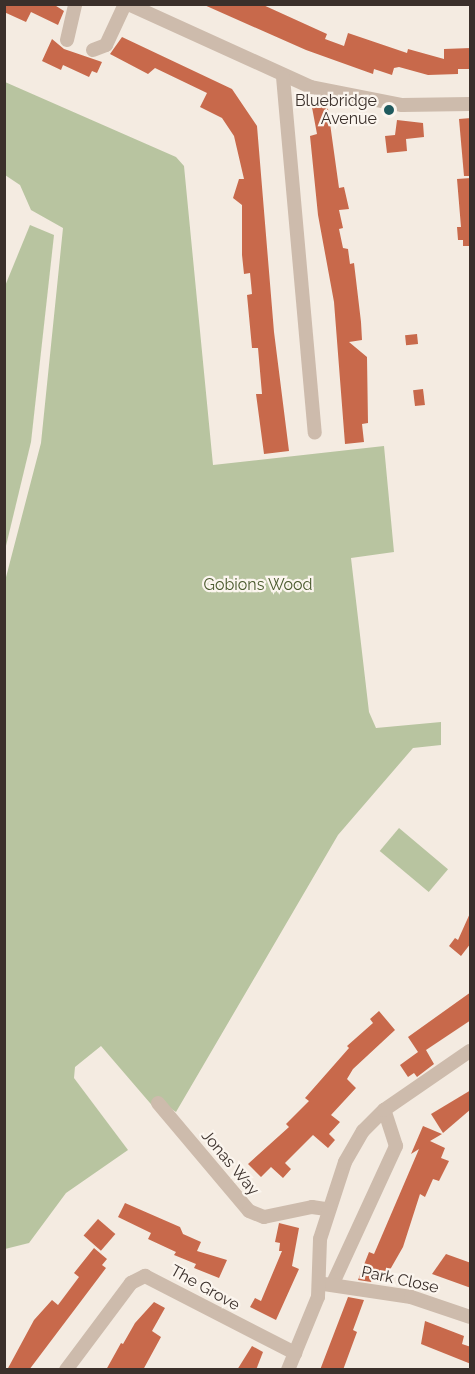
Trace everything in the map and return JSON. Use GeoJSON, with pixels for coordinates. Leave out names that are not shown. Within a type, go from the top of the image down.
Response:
{"type":"FeatureCollection","features":[{"type":"Feature","properties":{"kind":"street"},"geometry":{"type":"LineString","coordinates":[[67,40],[75,4]]}},
{"type":"Feature","properties":{"kind":"street"},"geometry":{"type":"LineString","coordinates":[[93,50],[106,45],[127,4],[283,77],[364,100],[402,105],[471,104]]}},
{"type":"Feature","properties":{"kind":"street"},"geometry":{"type":"LineString","coordinates":[[283,77],[315,433]]}},
{"type":"Feature","properties":{"kind":"street"},"geometry":{"type":"LineString","coordinates":[[327,1283],[320,1239],[327,1209],[351,1152],[363,1131],[384,1110],[471,1051]]}},
{"type":"Feature","properties":{"kind":"street","name":"Jonas Way"},"geometry":{"type":"LineString","coordinates":[[158,1103],[249,1211],[264,1216],[312,1207],[327,1209]]}},
{"type":"Feature","properties":{"kind":"street"},"geometry":{"type":"LineString","coordinates":[[288,1370],[327,1283],[396,1146],[384,1110]]}},
{"type":"Feature","properties":{"kind":"street","name":"The Grove"},"geometry":{"type":"LineString","coordinates":[[66,1370],[131,1283],[146,1276],[295,1353]]}},
{"type":"Feature","properties":{"kind":"street","name":"Park Close"},"geometry":{"type":"LineString","coordinates":[[327,1283],[411,1297],[471,1317]]}},
{"type":"Feature","properties":{"kind":"green space","name":"Gobions Wood"},"geometry":{"type":"Polygon","coordinates":[[[5,82],[176,157],[184,166],[213,465],[384,446],[394,552],[351,558],[369,712],[376,728],[441,722],[441,745],[413,748],[338,835],[176,1112],[170,1108],[156,1110],[101,1046],[75,1067],[74,1078],[128,1150],[66,1193],[29,1243],[5,1249],[5,581],[41,443],[63,228],[31,210],[20,185],[5,175],[5,82]]]}},
{"type":"Feature","properties":{"kind":"green space"},"geometry":{"type":"Polygon","coordinates":[[[30,225],[54,235],[31,442],[5,550],[5,286],[30,225]]]}},
{"type":"Feature","properties":{"kind":"green space"},"geometry":{"type":"Polygon","coordinates":[[[399,828],[448,869],[429,892],[380,851],[399,828]]]}},
{"type":"Feature","properties":{"kind":"building"},"geometry":{"type":"Polygon","coordinates":[[[4,4],[53,4],[64,11],[58,25],[31,12],[26,22],[4,12],[4,4]]]}},
{"type":"Feature","properties":{"kind":"building"},"geometry":{"type":"Polygon","coordinates":[[[202,4],[261,4],[327,34],[325,39],[344,46],[348,33],[407,53],[408,49],[444,59],[444,49],[471,48],[471,69],[458,69],[458,74],[428,75],[399,67],[394,68],[392,75],[374,69],[373,74],[306,50],[202,4]]]}},
{"type":"Feature","properties":{"kind":"building"},"geometry":{"type":"Polygon","coordinates":[[[122,37],[232,89],[257,126],[274,332],[289,451],[264,454],[256,394],[262,394],[258,348],[252,348],[247,295],[252,294],[250,273],[244,274],[242,255],[242,205],[233,198],[239,179],[244,179],[234,136],[222,118],[200,107],[207,93],[155,68],[148,74],[110,54],[122,37]]]}},
{"type":"Feature","properties":{"kind":"building"},"geometry":{"type":"Polygon","coordinates":[[[52,39],[64,49],[102,62],[97,73],[92,71],[89,77],[63,65],[61,70],[42,61],[52,39]]]}},
{"type":"Feature","properties":{"kind":"building"},"geometry":{"type":"Polygon","coordinates":[[[311,102],[328,109],[339,188],[344,187],[349,209],[339,210],[343,228],[339,229],[343,248],[348,249],[350,264],[354,263],[361,322],[362,340],[349,342],[367,357],[368,423],[362,424],[364,442],[345,444],[334,302],[318,215],[310,136],[317,134],[311,102]]]}},
{"type":"Feature","properties":{"kind":"building"},"geometry":{"type":"Polygon","coordinates":[[[471,118],[471,176],[464,176],[459,119],[471,118]]]}},
{"type":"Feature","properties":{"kind":"building"},"geometry":{"type":"Polygon","coordinates":[[[397,120],[423,123],[424,137],[406,139],[407,151],[387,153],[385,136],[395,135],[397,120]]]}},
{"type":"Feature","properties":{"kind":"building"},"geometry":{"type":"Polygon","coordinates":[[[471,178],[471,246],[463,246],[463,240],[458,240],[457,227],[461,227],[457,179],[471,178]]]}},
{"type":"Feature","properties":{"kind":"building"},"geometry":{"type":"Polygon","coordinates":[[[417,334],[418,344],[406,345],[405,335],[417,334]]]}},
{"type":"Feature","properties":{"kind":"building"},"geometry":{"type":"Polygon","coordinates":[[[423,389],[425,405],[415,406],[413,390],[423,389]]]}},
{"type":"Feature","properties":{"kind":"building"},"geometry":{"type":"Polygon","coordinates":[[[471,911],[471,943],[461,956],[449,946],[455,938],[458,940],[471,911]]]}},
{"type":"Feature","properties":{"kind":"building"},"geometry":{"type":"Polygon","coordinates":[[[471,992],[471,1020],[426,1050],[434,1064],[417,1077],[414,1073],[408,1077],[400,1065],[418,1052],[408,1037],[471,992]]]}},
{"type":"Feature","properties":{"kind":"building"},"geometry":{"type":"Polygon","coordinates":[[[379,1011],[395,1030],[353,1069],[347,1079],[356,1088],[331,1115],[340,1122],[329,1134],[335,1140],[328,1148],[313,1135],[285,1163],[291,1169],[283,1178],[271,1167],[261,1177],[248,1164],[289,1127],[286,1124],[309,1101],[305,1098],[349,1048],[347,1046],[373,1023],[370,1019],[379,1011]]]}},
{"type":"Feature","properties":{"kind":"building"},"geometry":{"type":"Polygon","coordinates":[[[471,1090],[471,1109],[443,1133],[431,1114],[471,1090]]]}},
{"type":"Feature","properties":{"kind":"building"},"geometry":{"type":"Polygon","coordinates":[[[423,1126],[442,1134],[430,1141],[445,1148],[441,1158],[449,1161],[439,1181],[433,1179],[425,1197],[420,1194],[403,1247],[383,1282],[373,1277],[371,1282],[358,1280],[369,1252],[374,1254],[419,1149],[411,1154],[423,1126]]]}},
{"type":"Feature","properties":{"kind":"building"},"geometry":{"type":"Polygon","coordinates":[[[125,1203],[180,1227],[183,1234],[201,1242],[197,1251],[227,1260],[219,1278],[194,1268],[196,1264],[174,1255],[176,1252],[148,1239],[151,1233],[118,1217],[125,1203]]]}},
{"type":"Feature","properties":{"kind":"building"},"geometry":{"type":"Polygon","coordinates":[[[98,1219],[115,1234],[101,1251],[84,1236],[98,1219]]]}},
{"type":"Feature","properties":{"kind":"building"},"geometry":{"type":"Polygon","coordinates":[[[279,1223],[299,1228],[292,1266],[299,1269],[276,1320],[250,1307],[255,1298],[261,1301],[282,1251],[279,1251],[280,1243],[275,1242],[279,1223]]]}},
{"type":"Feature","properties":{"kind":"building"},"geometry":{"type":"Polygon","coordinates":[[[94,1248],[107,1259],[102,1265],[106,1268],[29,1370],[7,1370],[34,1320],[52,1300],[58,1305],[79,1277],[74,1273],[94,1248]]]}},
{"type":"Feature","properties":{"kind":"building"},"geometry":{"type":"Polygon","coordinates":[[[446,1254],[471,1263],[471,1288],[432,1274],[446,1254]]]}},
{"type":"Feature","properties":{"kind":"building"},"geometry":{"type":"Polygon","coordinates":[[[348,1297],[364,1300],[353,1330],[357,1332],[343,1370],[320,1370],[348,1297]]]}},
{"type":"Feature","properties":{"kind":"building"},"geometry":{"type":"Polygon","coordinates":[[[154,1302],[165,1308],[152,1331],[161,1337],[143,1370],[106,1370],[135,1323],[154,1302]]]}},
{"type":"Feature","properties":{"kind":"building"},"geometry":{"type":"Polygon","coordinates":[[[425,1321],[464,1336],[462,1344],[471,1347],[471,1364],[421,1344],[425,1321]]]}},
{"type":"Feature","properties":{"kind":"building"},"geometry":{"type":"Polygon","coordinates":[[[252,1346],[263,1352],[256,1370],[237,1370],[252,1346]]]}},
{"type":"Feature","properties":{"kind":"place","name":"Bluebridge Avenue"},"geometry":{"type":"Point","coordinates":[389,110]}}]}
